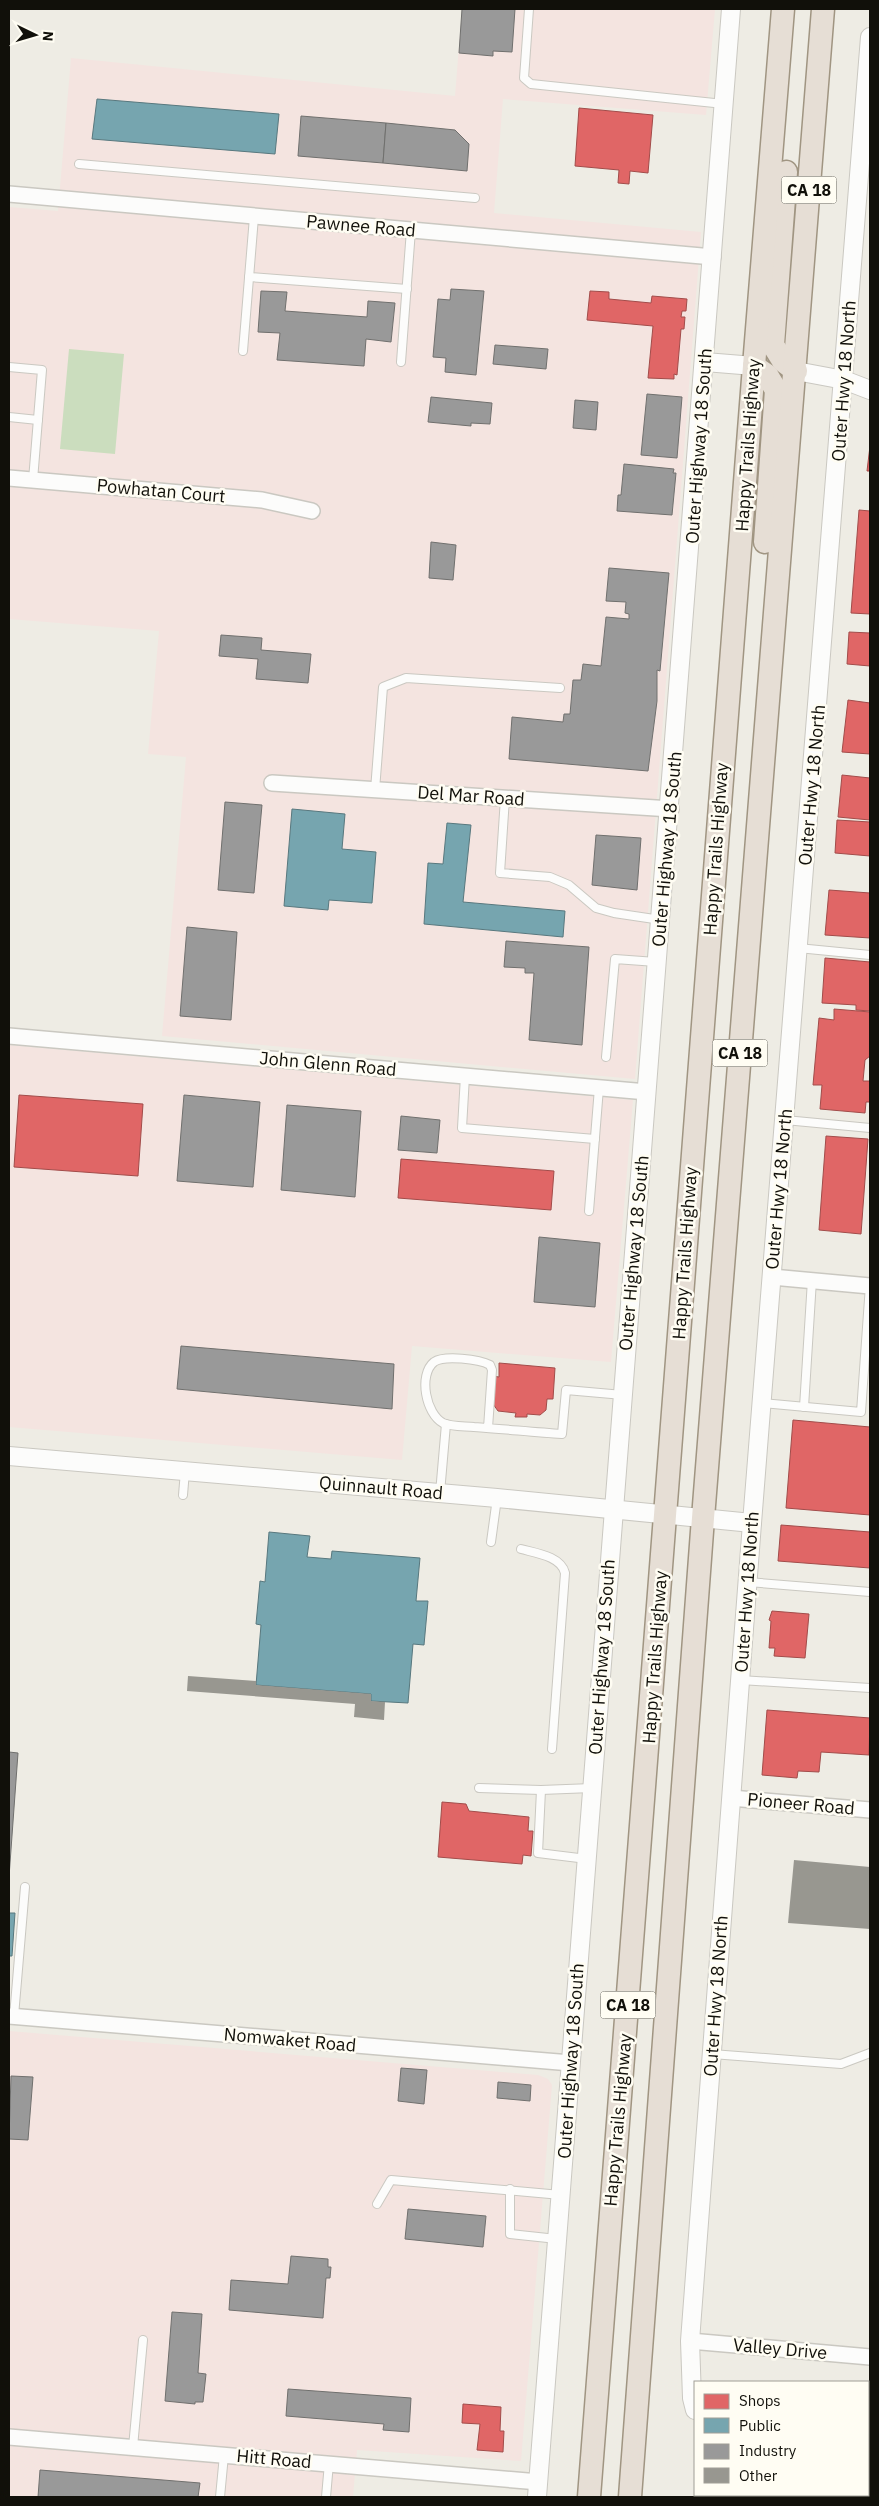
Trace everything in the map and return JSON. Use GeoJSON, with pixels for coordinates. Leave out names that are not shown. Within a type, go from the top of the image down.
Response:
{"type":"FeatureCollection","features":[{"type":"Feature","properties":{"kind":"main road","name":"Happy Trails Highway"},"geometry":{"type":"LineString","coordinates":[[589,2497],[754,366],[784,9]]}},
{"type":"Feature","properties":{"kind":"main road","name":"CA 18"},"geometry":{"type":"LineString","coordinates":[[630,2497],[703,1518],[776,588],[796,371],[823,9]]}},
{"type":"Feature","properties":{"kind":"main road"},"geometry":{"type":"LineString","coordinates":[[774,128],[786,172],[774,346],[783,361],[796,371]]}},
{"type":"Feature","properties":{"kind":"main road"},"geometry":{"type":"LineString","coordinates":[[754,366],[766,375],[776,390],[764,557],[776,588]]}},
{"type":"Feature","properties":{"kind":"street","name":"Outer Highway 18 South"},"geometry":{"type":"LineString","coordinates":[[538,2490],[706,362],[712,257],[732,9]]}},
{"type":"Feature","properties":{"kind":"street","name":"Outer Hwy 18 North"},"geometry":{"type":"LineString","coordinates":[[694,2406],[692,2398],[690,2341],[752,1523],[870,36]]}},
{"type":"Feature","properties":{"kind":"street","name":"Pawnee Road"},"geometry":{"type":"LineString","coordinates":[[9,194],[712,257]]}},
{"type":"Feature","properties":{"kind":"street"},"geometry":{"type":"LineString","coordinates":[[706,362],[754,366]]}},
{"type":"Feature","properties":{"kind":"street"},"geometry":{"type":"LineString","coordinates":[[796,371],[844,380],[870,390]]}},
{"type":"Feature","properties":{"kind":"street","name":"Powhatan Court"},"geometry":{"type":"LineString","coordinates":[[9,478],[262,500],[312,512]]}},
{"type":"Feature","properties":{"kind":"street","name":"Del Mar Road"},"geometry":{"type":"LineString","coordinates":[[272,783],[671,809]]}},
{"type":"Feature","properties":{"kind":"street","name":"John Glenn Road"},"geometry":{"type":"LineString","coordinates":[[9,1036],[647,1092]]}},
{"type":"Feature","properties":{"kind":"street"},"geometry":{"type":"LineString","coordinates":[[772,1277],[870,1286]]}},
{"type":"Feature","properties":{"kind":"street","name":"Quinnault Road"},"geometry":{"type":"LineString","coordinates":[[9,1456],[666,1513],[752,1523]]}},
{"type":"Feature","properties":{"kind":"street","name":"Pioneer Road"},"geometry":{"type":"LineString","coordinates":[[731,1798],[870,1810]]}},
{"type":"Feature","properties":{"kind":"street","name":"Nomwaket Road"},"geometry":{"type":"LineString","coordinates":[[11,2016],[571,2063]]}},
{"type":"Feature","properties":{"kind":"street","name":"Valley Drive"},"geometry":{"type":"LineString","coordinates":[[690,2341],[870,2357]]}},
{"type":"Feature","properties":{"kind":"street","name":"Hitt Road"},"geometry":{"type":"LineString","coordinates":[[9,2437],[329,2464],[538,2490]]}},
{"type":"Feature","properties":{"kind":"lane"},"geometry":{"type":"LineString","coordinates":[[529,9],[524,78],[531,84],[724,104]]}},
{"type":"Feature","properties":{"kind":"lane"},"geometry":{"type":"LineString","coordinates":[[79,164],[475,198]]}},
{"type":"Feature","properties":{"kind":"lane"},"geometry":{"type":"LineString","coordinates":[[243,350],[254,217]]}},
{"type":"Feature","properties":{"kind":"lane"},"geometry":{"type":"LineString","coordinates":[[401,362],[411,230]]}},
{"type":"Feature","properties":{"kind":"lane"},"geometry":{"type":"LineString","coordinates":[[249,277],[407,289]]}},
{"type":"Feature","properties":{"kind":"lane"},"geometry":{"type":"LineString","coordinates":[[9,367],[42,370],[33,480]]}},
{"type":"Feature","properties":{"kind":"lane"},"geometry":{"type":"LineString","coordinates":[[9,417],[38,420]]}},
{"type":"Feature","properties":{"kind":"lane"},"geometry":{"type":"LineString","coordinates":[[374,790],[383,687],[406,678],[560,688]]}},
{"type":"Feature","properties":{"kind":"lane"},"geometry":{"type":"LineString","coordinates":[[505,798],[500,873],[550,876],[569,884],[596,908],[614,913],[661,920]]}},
{"type":"Feature","properties":{"kind":"lane"},"geometry":{"type":"LineString","coordinates":[[798,948],[870,955]]}},
{"type":"Feature","properties":{"kind":"lane"},"geometry":{"type":"LineString","coordinates":[[606,1057],[615,959],[658,962]]}},
{"type":"Feature","properties":{"kind":"lane"},"geometry":{"type":"LineString","coordinates":[[466,1076],[462,1128],[595,1138]]}},
{"type":"Feature","properties":{"kind":"lane"},"geometry":{"type":"LineString","coordinates":[[590,1211],[599,1088]]}},
{"type":"Feature","properties":{"kind":"lane"},"geometry":{"type":"LineString","coordinates":[[784,1120],[870,1128]]}},
{"type":"Feature","properties":{"kind":"lane"},"geometry":{"type":"LineString","coordinates":[[804,1407],[812,1280]]}},
{"type":"Feature","properties":{"kind":"lane"},"geometry":{"type":"LineString","coordinates":[[762,1403],[861,1412],[870,1286]]}},
{"type":"Feature","properties":{"kind":"lane"},"geometry":{"type":"LineString","coordinates":[[488,1428],[492,1370],[490,1365],[484,1361],[452,1358],[435,1361],[429,1368],[426,1395],[434,1416],[446,1424],[488,1428],[562,1434],[566,1390],[623,1395]]}},
{"type":"Feature","properties":{"kind":"lane"},"geometry":{"type":"LineString","coordinates":[[440,1493],[446,1424]]}},
{"type":"Feature","properties":{"kind":"lane"},"geometry":{"type":"LineString","coordinates":[[183,1495],[185,1471]]}},
{"type":"Feature","properties":{"kind":"lane"},"geometry":{"type":"LineString","coordinates":[[491,1542],[497,1498]]}},
{"type":"Feature","properties":{"kind":"lane"},"geometry":{"type":"LineString","coordinates":[[521,1549],[557,1561],[564,1567],[565,1573],[552,1748]]}},
{"type":"Feature","properties":{"kind":"lane"},"geometry":{"type":"LineString","coordinates":[[748,1582],[870,1592]]}},
{"type":"Feature","properties":{"kind":"lane"},"geometry":{"type":"LineString","coordinates":[[740,1680],[870,1688]]}},
{"type":"Feature","properties":{"kind":"lane"},"geometry":{"type":"LineString","coordinates":[[479,1788],[541,1790],[592,1788]]}},
{"type":"Feature","properties":{"kind":"lane"},"geometry":{"type":"LineString","coordinates":[[541,1790],[538,1853],[587,1859]]}},
{"type":"Feature","properties":{"kind":"lane"},"geometry":{"type":"LineString","coordinates":[[11,2016],[25,1887]]}},
{"type":"Feature","properties":{"kind":"lane"},"geometry":{"type":"LineString","coordinates":[[712,2054],[842,2064],[870,2053]]}},
{"type":"Feature","properties":{"kind":"lane"},"geometry":{"type":"LineString","coordinates":[[377,2204],[392,2180],[561,2195]]}},
{"type":"Feature","properties":{"kind":"lane"},"geometry":{"type":"LineString","coordinates":[[510,2189],[510,2234],[557,2239]]}},
{"type":"Feature","properties":{"kind":"lane"},"geometry":{"type":"LineString","coordinates":[[133,2447],[143,2340]]}},
{"type":"Feature","properties":{"kind":"lane"},"geometry":{"type":"LineString","coordinates":[[220,2497],[224,2455]]}},
{"type":"Feature","properties":{"kind":"lane"},"geometry":{"type":"LineString","coordinates":[[326,2497],[329,2464]]}},
{"type":"Feature","properties":{"kind":"shaded area"},"geometry":{"type":"Polygon","coordinates":[[[462,9],[715,9],[706,115],[503,99],[494,213],[701,232],[635,1079],[162,1036],[186,757],[148,754],[159,631],[9,619],[9,207],[58,211],[71,58],[455,96],[462,9]]]}},
{"type":"Feature","properties":{"kind":"shaded area"},"geometry":{"type":"Polygon","coordinates":[[[9,1045],[633,1100],[611,1362],[412,1346],[402,1460],[9,1427],[9,1045]]]}},
{"type":"Feature","properties":{"kind":"shaded area"},"geometry":{"type":"Polygon","coordinates":[[[9,2031],[538,2075],[548,2079],[552,2085],[521,2461],[357,2450],[353,2497],[9,2497],[9,2031]]]}},
{"type":"Feature","properties":{"kind":"green space"},"geometry":{"type":"Polygon","coordinates":[[[69,349],[124,354],[115,454],[60,449],[69,349]]]}},
{"type":"Feature","properties":{"kind":"building: Shops"},"geometry":{"type":"Polygon","coordinates":[[[579,108],[653,115],[648,173],[630,171],[629,184],[618,183],[619,170],[575,166],[579,108]]]}},
{"type":"Feature","properties":{"kind":"building: Shops"},"geometry":{"type":"Polygon","coordinates":[[[590,291],[609,292],[609,299],[651,303],[652,296],[687,299],[686,311],[682,311],[681,317],[685,317],[684,329],[681,329],[677,375],[674,374],[674,379],[648,378],[653,326],[587,320],[590,291]]]}},
{"type":"Feature","properties":{"kind":"building: Shops"},"geometry":{"type":"Polygon","coordinates":[[[870,446],[870,471],[867,471],[870,446]]]}},
{"type":"Feature","properties":{"kind":"building: Shops"},"geometry":{"type":"Polygon","coordinates":[[[859,510],[870,511],[870,614],[851,613],[859,510]]]}},
{"type":"Feature","properties":{"kind":"building: Shops"},"geometry":{"type":"Polygon","coordinates":[[[849,632],[870,633],[870,666],[847,664],[849,632]]]}},
{"type":"Feature","properties":{"kind":"building: Shops"},"geometry":{"type":"Polygon","coordinates":[[[848,700],[870,703],[870,754],[842,752],[848,700]]]}},
{"type":"Feature","properties":{"kind":"building: Shops"},"geometry":{"type":"Polygon","coordinates":[[[842,775],[870,778],[870,820],[838,817],[842,775]]]}},
{"type":"Feature","properties":{"kind":"building: Shops"},"geometry":{"type":"Polygon","coordinates":[[[837,820],[870,822],[870,856],[835,853],[837,820]]]}},
{"type":"Feature","properties":{"kind":"building: Shops"},"geometry":{"type":"Polygon","coordinates":[[[829,890],[870,893],[870,938],[825,935],[829,890]]]}},
{"type":"Feature","properties":{"kind":"building: Shops"},"geometry":{"type":"Polygon","coordinates":[[[825,958],[870,962],[870,1011],[856,1010],[856,1005],[822,1003],[825,958]]]}},
{"type":"Feature","properties":{"kind":"building: Shops"},"geometry":{"type":"Polygon","coordinates":[[[834,1009],[870,1012],[870,1056],[865,1060],[863,1081],[870,1081],[870,1102],[866,1102],[865,1113],[820,1109],[822,1085],[813,1085],[819,1018],[834,1020],[834,1009]]]}},
{"type":"Feature","properties":{"kind":"building: Shops"},"geometry":{"type":"Polygon","coordinates":[[[19,1095],[143,1104],[138,1176],[14,1167],[19,1095]]]}},
{"type":"Feature","properties":{"kind":"building: Shops"},"geometry":{"type":"Polygon","coordinates":[[[826,1136],[868,1139],[861,1234],[819,1230],[826,1136]]]}},
{"type":"Feature","properties":{"kind":"building: Shops"},"geometry":{"type":"Polygon","coordinates":[[[401,1159],[554,1171],[551,1210],[398,1198],[401,1159]]]}},
{"type":"Feature","properties":{"kind":"building: Shops"},"geometry":{"type":"Polygon","coordinates":[[[499,1363],[555,1368],[553,1399],[547,1399],[546,1410],[540,1415],[527,1414],[527,1417],[515,1417],[516,1413],[498,1411],[493,1404],[494,1395],[491,1395],[492,1376],[499,1377],[499,1363]]]}},
{"type":"Feature","properties":{"kind":"building: Shops"},"geometry":{"type":"Polygon","coordinates":[[[793,1420],[870,1427],[870,1515],[786,1508],[793,1420]]]}},
{"type":"Feature","properties":{"kind":"building: Shops"},"geometry":{"type":"Polygon","coordinates":[[[781,1525],[870,1532],[870,1568],[778,1561],[781,1525]]]}},
{"type":"Feature","properties":{"kind":"building: Shops"},"geometry":{"type":"Polygon","coordinates":[[[772,1611],[809,1614],[805,1658],[774,1656],[775,1648],[769,1648],[771,1621],[769,1620],[772,1611]]]}},
{"type":"Feature","properties":{"kind":"building: Shops"},"geometry":{"type":"Polygon","coordinates":[[[767,1710],[870,1718],[869,1755],[821,1752],[819,1772],[798,1771],[797,1778],[762,1775],[767,1710]]]}},
{"type":"Feature","properties":{"kind":"building: Shops"},"geometry":{"type":"Polygon","coordinates":[[[442,1802],[466,1804],[469,1811],[529,1817],[528,1831],[533,1831],[531,1856],[523,1855],[522,1864],[438,1857],[442,1802]]]}},
{"type":"Feature","properties":{"kind":"building: Shops"},"geometry":{"type":"Polygon","coordinates":[[[463,2404],[501,2407],[500,2431],[504,2431],[503,2452],[477,2450],[480,2424],[462,2423],[463,2404]]]}},
{"type":"Feature","properties":{"kind":"building: Public"},"geometry":{"type":"Polygon","coordinates":[[[97,99],[279,114],[275,154],[92,139],[97,99]]]}},
{"type":"Feature","properties":{"kind":"building: Public"},"geometry":{"type":"Polygon","coordinates":[[[292,809],[345,814],[342,849],[376,852],[372,903],[329,900],[328,910],[284,906],[292,809]]]}},
{"type":"Feature","properties":{"kind":"building: Public"},"geometry":{"type":"Polygon","coordinates":[[[447,823],[471,825],[463,902],[565,911],[563,937],[424,924],[428,863],[443,864],[447,823]]]}},
{"type":"Feature","properties":{"kind":"building: Public"},"geometry":{"type":"Polygon","coordinates":[[[269,1532],[310,1536],[307,1557],[331,1559],[332,1551],[420,1558],[416,1601],[428,1601],[424,1645],[413,1644],[408,1703],[371,1701],[371,1694],[256,1685],[261,1625],[256,1624],[260,1581],[265,1582],[269,1532]]]}},
{"type":"Feature","properties":{"kind":"building: Public"},"geometry":{"type":"Polygon","coordinates":[[[9,1913],[15,1913],[12,1956],[9,1956],[9,1913]]]}},
{"type":"Feature","properties":{"kind":"building: Industry"},"geometry":{"type":"Polygon","coordinates":[[[462,9],[515,9],[512,52],[493,51],[493,56],[459,53],[462,9]]]}},
{"type":"Feature","properties":{"kind":"building: Industry"},"geometry":{"type":"Polygon","coordinates":[[[301,116],[386,123],[383,163],[298,156],[301,116]]]}},
{"type":"Feature","properties":{"kind":"building: Industry"},"geometry":{"type":"Polygon","coordinates":[[[386,123],[455,130],[469,144],[467,171],[383,163],[386,123]]]}},
{"type":"Feature","properties":{"kind":"building: Industry"},"geometry":{"type":"Polygon","coordinates":[[[451,289],[484,291],[476,375],[445,372],[446,358],[433,357],[438,299],[450,300],[451,289]]]}},
{"type":"Feature","properties":{"kind":"building: Industry"},"geometry":{"type":"Polygon","coordinates":[[[261,291],[287,292],[285,311],[367,317],[368,301],[395,303],[391,342],[366,339],[364,366],[277,360],[280,333],[258,332],[261,291]]]}},
{"type":"Feature","properties":{"kind":"building: Industry"},"geometry":{"type":"Polygon","coordinates":[[[495,345],[548,349],[546,369],[493,364],[495,345]]]}},
{"type":"Feature","properties":{"kind":"building: Industry"},"geometry":{"type":"Polygon","coordinates":[[[647,394],[682,397],[677,458],[641,455],[647,394]]]}},
{"type":"Feature","properties":{"kind":"building: Industry"},"geometry":{"type":"Polygon","coordinates":[[[431,397],[492,403],[490,424],[471,423],[471,426],[428,422],[431,397]]]}},
{"type":"Feature","properties":{"kind":"building: Industry"},"geometry":{"type":"Polygon","coordinates":[[[575,400],[598,402],[596,430],[573,428],[575,400]]]}},
{"type":"Feature","properties":{"kind":"building: Industry"},"geometry":{"type":"Polygon","coordinates":[[[624,464],[674,469],[673,473],[676,473],[672,515],[617,511],[618,495],[621,495],[624,464]]]}},
{"type":"Feature","properties":{"kind":"building: Industry"},"geometry":{"type":"Polygon","coordinates":[[[431,542],[456,545],[453,580],[429,578],[431,542]]]}},
{"type":"Feature","properties":{"kind":"building: Industry"},"geometry":{"type":"Polygon","coordinates":[[[609,568],[669,573],[660,671],[657,670],[657,701],[648,771],[509,759],[512,717],[563,722],[564,714],[570,714],[573,680],[581,680],[583,664],[601,666],[606,617],[629,619],[629,614],[625,613],[626,602],[606,601],[609,568]]]}},
{"type":"Feature","properties":{"kind":"building: Industry"},"geometry":{"type":"Polygon","coordinates":[[[221,635],[262,638],[261,650],[311,654],[308,683],[256,679],[258,659],[219,656],[221,635]]]}},
{"type":"Feature","properties":{"kind":"building: Industry"},"geometry":{"type":"Polygon","coordinates":[[[225,802],[262,805],[254,893],[218,890],[225,802]]]}},
{"type":"Feature","properties":{"kind":"building: Industry"},"geometry":{"type":"Polygon","coordinates":[[[596,835],[641,838],[637,890],[592,885],[596,835]]]}},
{"type":"Feature","properties":{"kind":"building: Industry"},"geometry":{"type":"Polygon","coordinates":[[[187,927],[237,932],[231,1020],[180,1016],[187,927]]]}},
{"type":"Feature","properties":{"kind":"building: Industry"},"geometry":{"type":"Polygon","coordinates":[[[506,941],[589,947],[582,1045],[529,1040],[534,973],[525,973],[525,968],[504,967],[506,941]]]}},
{"type":"Feature","properties":{"kind":"building: Industry"},"geometry":{"type":"Polygon","coordinates":[[[184,1095],[260,1102],[253,1187],[177,1181],[184,1095]]]}},
{"type":"Feature","properties":{"kind":"building: Industry"},"geometry":{"type":"Polygon","coordinates":[[[287,1105],[361,1111],[355,1197],[281,1190],[287,1105]]]}},
{"type":"Feature","properties":{"kind":"building: Industry"},"geometry":{"type":"Polygon","coordinates":[[[401,1116],[440,1120],[437,1153],[398,1150],[401,1116]]]}},
{"type":"Feature","properties":{"kind":"building: Industry"},"geometry":{"type":"Polygon","coordinates":[[[539,1237],[600,1243],[595,1307],[534,1302],[539,1237]]]}},
{"type":"Feature","properties":{"kind":"building: Industry"},"geometry":{"type":"Polygon","coordinates":[[[181,1346],[394,1364],[392,1409],[177,1389],[181,1346]]]}},
{"type":"Feature","properties":{"kind":"building: Industry"},"geometry":{"type":"Polygon","coordinates":[[[9,1752],[18,1753],[9,1877],[9,1752]]]}},
{"type":"Feature","properties":{"kind":"building: Industry"},"geometry":{"type":"Polygon","coordinates":[[[401,2068],[427,2070],[424,2104],[398,2101],[401,2068]]]}},
{"type":"Feature","properties":{"kind":"building: Industry"},"geometry":{"type":"Polygon","coordinates":[[[11,2076],[33,2077],[28,2140],[9,2139],[11,2076]]]}},
{"type":"Feature","properties":{"kind":"building: Industry"},"geometry":{"type":"Polygon","coordinates":[[[498,2082],[531,2085],[530,2101],[497,2098],[498,2082]]]}},
{"type":"Feature","properties":{"kind":"building: Industry"},"geometry":{"type":"Polygon","coordinates":[[[408,2209],[486,2216],[483,2247],[405,2239],[408,2209]]]}},
{"type":"Feature","properties":{"kind":"building: Industry"},"geometry":{"type":"Polygon","coordinates":[[[291,2256],[328,2259],[328,2267],[331,2267],[330,2278],[326,2278],[323,2318],[229,2310],[231,2280],[288,2284],[291,2256]]]}},
{"type":"Feature","properties":{"kind":"building: Industry"},"geometry":{"type":"Polygon","coordinates":[[[172,2312],[202,2314],[198,2373],[206,2374],[203,2402],[195,2402],[195,2404],[165,2401],[172,2312]]]}},
{"type":"Feature","properties":{"kind":"building: Industry"},"geometry":{"type":"Polygon","coordinates":[[[288,2389],[411,2398],[409,2432],[383,2430],[384,2424],[286,2416],[288,2389]]]}},
{"type":"Feature","properties":{"kind":"building: Industry"},"geometry":{"type":"Polygon","coordinates":[[[40,2470],[200,2483],[198,2497],[38,2497],[40,2470]]]}},
{"type":"Feature","properties":{"kind":"building: Other"},"geometry":{"type":"Polygon","coordinates":[[[188,1676],[256,1681],[256,1685],[371,1694],[371,1701],[385,1702],[384,1720],[354,1717],[355,1704],[187,1691],[188,1676]]]}},
{"type":"Feature","properties":{"kind":"building: Other"},"geometry":{"type":"Polygon","coordinates":[[[794,1860],[870,1867],[870,1929],[788,1923],[794,1860]]]}}]}
